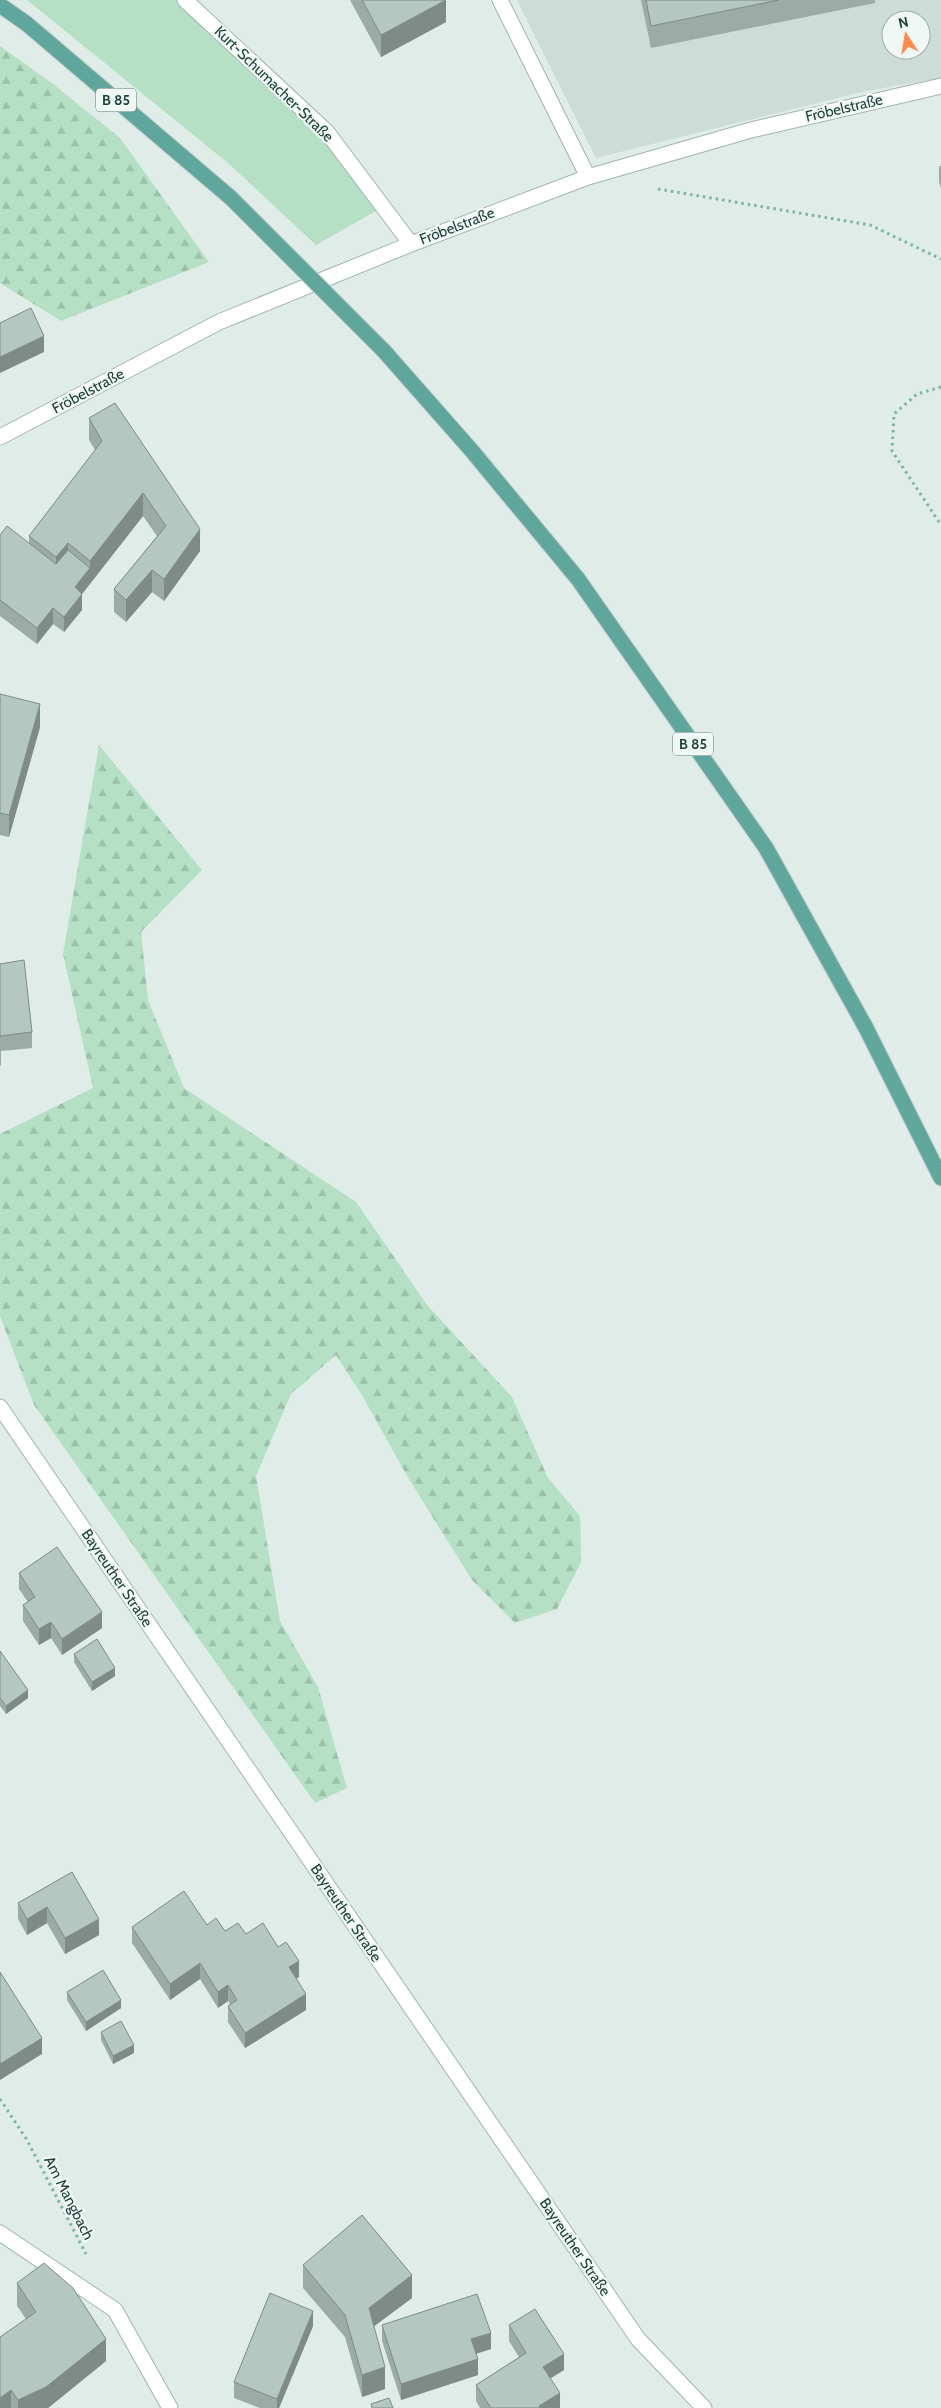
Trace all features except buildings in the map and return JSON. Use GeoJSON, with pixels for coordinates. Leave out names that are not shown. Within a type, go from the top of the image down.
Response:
{"type":"FeatureCollection","features":[{"type":"Feature","properties":{"kind":"main road","name":"B 85"},"geometry":{"type":"LineString","coordinates":[[0,5],[27,24],[231,198],[384,351],[472,451],[578,579],[766,848],[866,1028],[941,1178]]}},
{"type":"Feature","properties":{"kind":"street","name":"Kurt-Schumacher-Straße"},"geometry":{"type":"LineString","coordinates":[[185,0],[327,132],[411,244]]}},
{"type":"Feature","properties":{"kind":"street"},"geometry":{"type":"LineString","coordinates":[[500,0],[588,177]]}},
{"type":"Feature","properties":{"kind":"street","name":"Fröbelstraße"},"geometry":{"type":"LineString","coordinates":[[0,437],[219,322],[411,244],[588,177],[751,130],[941,86]]}},
{"type":"Feature","properties":{"kind":"street","name":"Bayreuther Straße"},"geometry":{"type":"LineString","coordinates":[[0,1408],[638,2340],[704,2408]]}},
{"type":"Feature","properties":{"kind":"street"},"geometry":{"type":"LineString","coordinates":[[0,2233],[115,2310],[170,2408]]}},
{"type":"Feature","properties":{"kind":"path"},"geometry":{"type":"LineString","coordinates":[[656,188],[870,224],[941,259]]}},
{"type":"Feature","properties":{"kind":"path"},"geometry":{"type":"LineString","coordinates":[[941,387],[918,394],[894,414],[892,451],[941,525]]}},
{"type":"Feature","properties":{"kind":"path","name":"Am Mangbach"},"geometry":{"type":"LineString","coordinates":[[0,2099],[27,2140],[88,2259]]}},
{"type":"Feature","properties":{"kind":"shaded area"},"geometry":{"type":"Polygon","coordinates":[[[517,0],[941,0],[941,78],[866,91],[596,158],[517,0]]]}},
{"type":"Feature","properties":{"kind":"green space"},"geometry":{"type":"Polygon","coordinates":[[[27,0],[185,0],[327,132],[383,207],[316,245],[228,163],[27,0]]]}},
{"type":"Feature","properties":{"kind":"green space"},"geometry":{"type":"Polygon","coordinates":[[[0,46],[53,84],[120,138],[209,262],[61,321],[0,283],[0,46]]]}},
{"type":"Feature","properties":{"kind":"green space"},"geometry":{"type":"Polygon","coordinates":[[[99,745],[202,870],[141,932],[148,1000],[184,1088],[356,1202],[427,1305],[512,1397],[548,1478],[580,1516],[581,1562],[557,1609],[515,1623],[472,1580],[407,1476],[363,1397],[336,1355],[291,1394],[256,1476],[280,1621],[318,1687],[347,1788],[315,1803],[34,1405],[0,1316],[0,1134],[93,1088],[63,954],[99,745]]]}}]}
